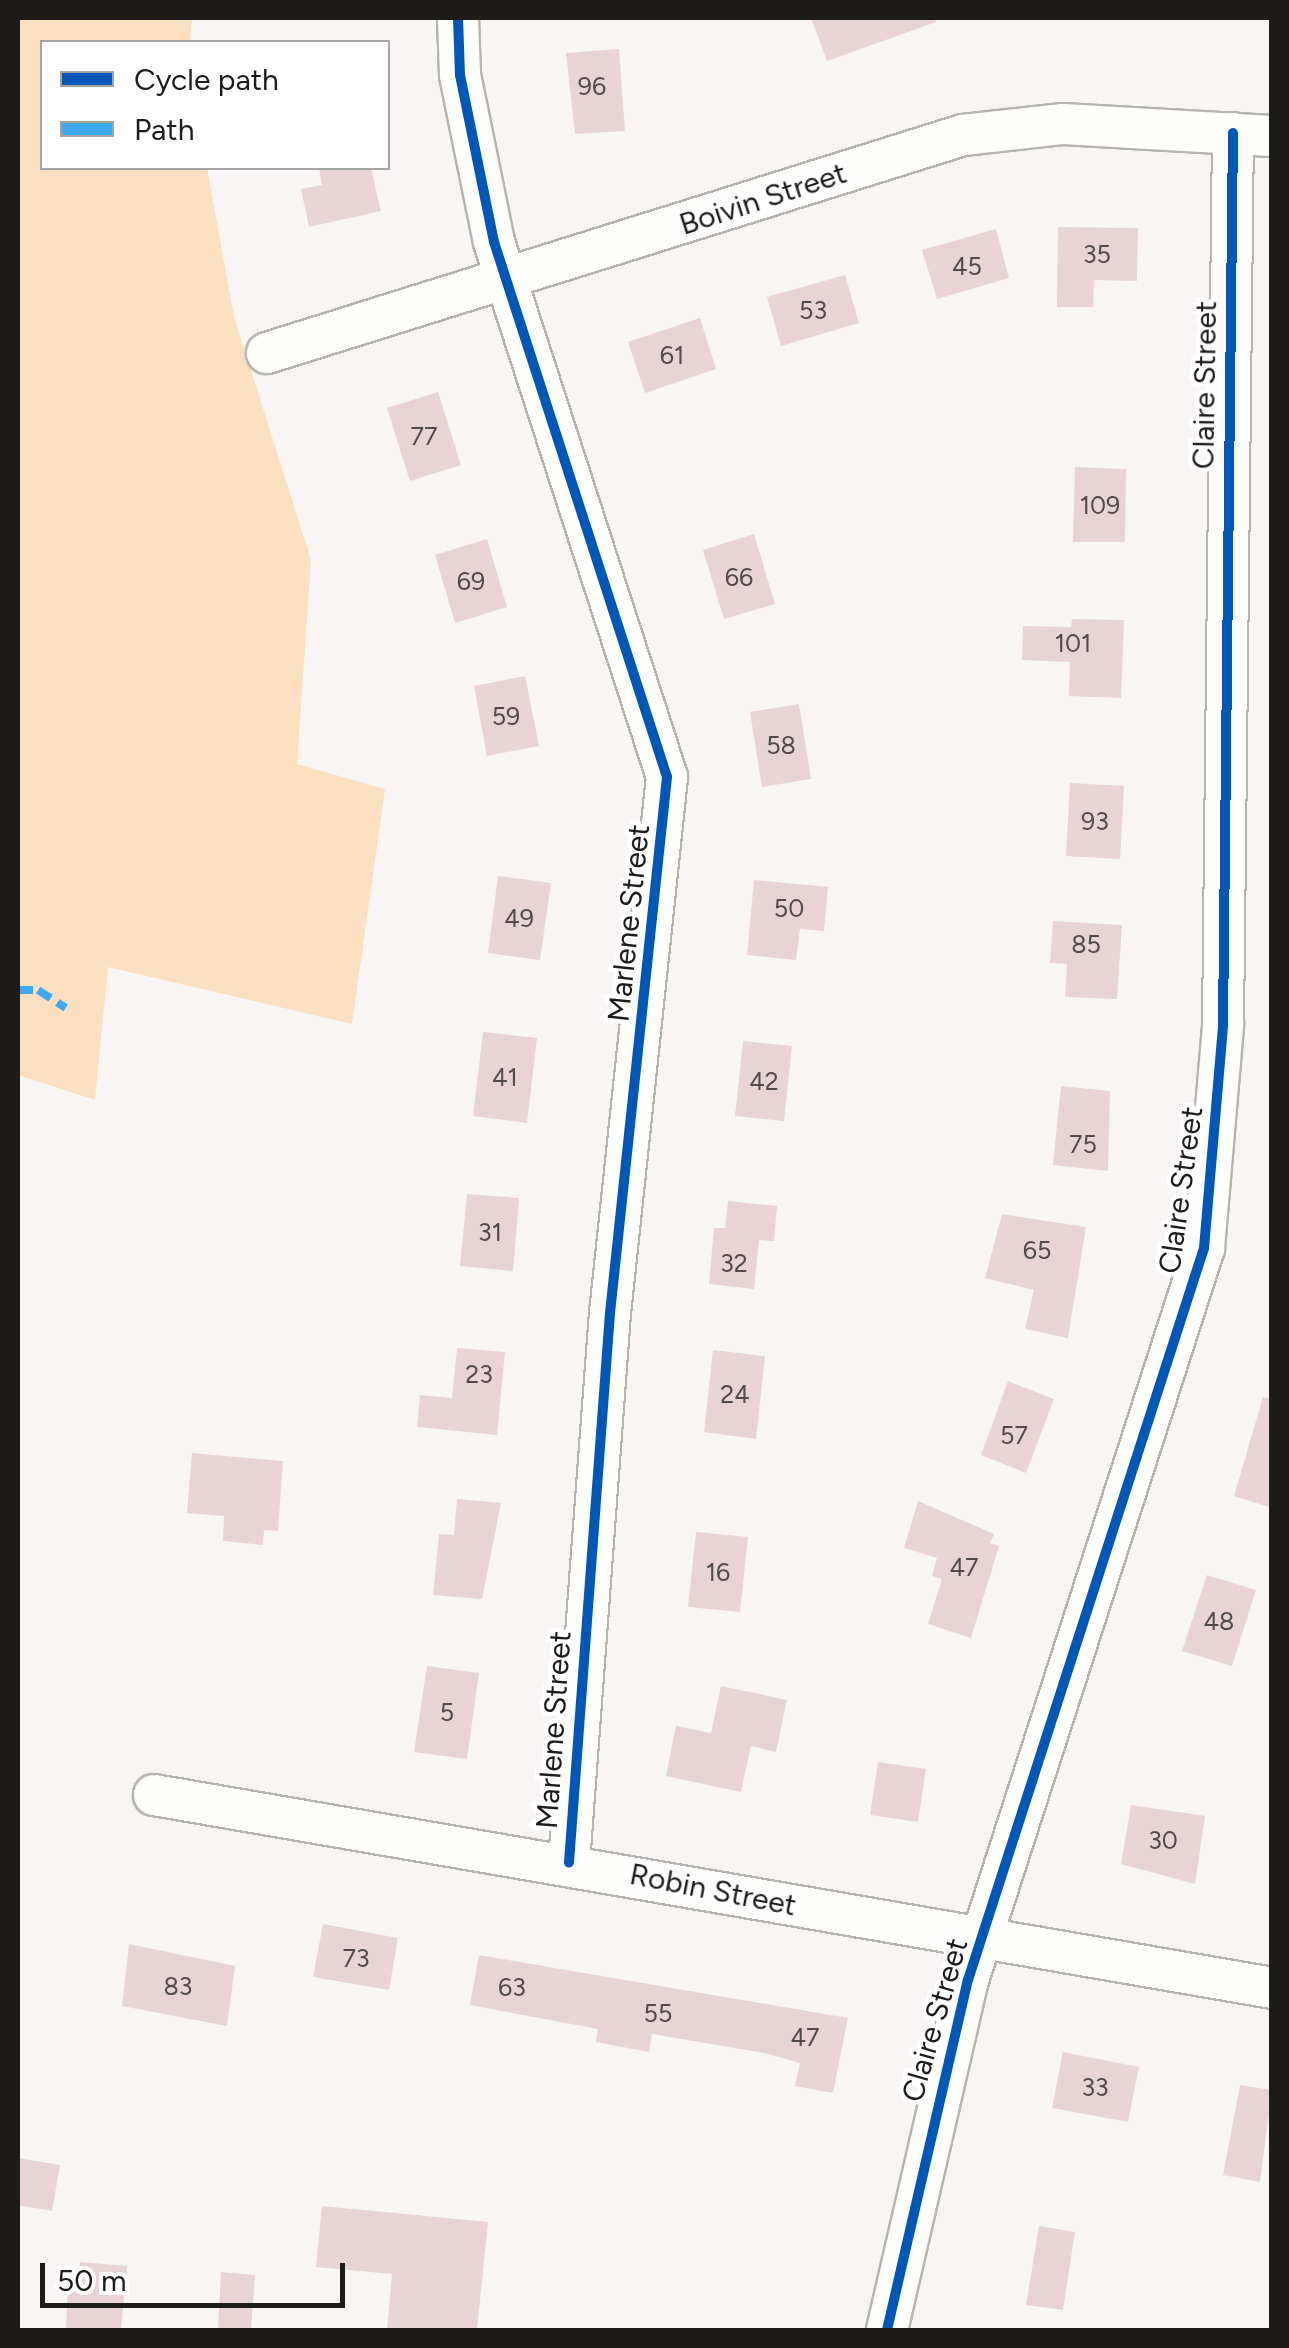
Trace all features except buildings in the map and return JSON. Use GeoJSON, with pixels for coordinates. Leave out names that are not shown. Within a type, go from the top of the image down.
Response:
{"type":"FeatureCollection","features":[{"type":"Feature","properties":{"kind":"street","name":"Marlene Street"},"geometry":{"type":"LineString","coordinates":[[458,18],[473,156],[506,282],[667,777],[610,1314],[569,1862]]}},
{"type":"Feature","properties":{"kind":"street","name":"Boivin Street"},"geometry":{"type":"LineString","coordinates":[[267,353],[506,282],[962,135],[1063,124],[1252,135]]}},
{"type":"Feature","properties":{"kind":"street","name":"Claire Street"},"geometry":{"type":"LineString","coordinates":[[887,2330],[983,1940],[1181,1331],[1218,1156],[1252,135]]}},
{"type":"Feature","properties":{"kind":"street","name":"Robin Street"},"geometry":{"type":"LineString","coordinates":[[154,1795],[569,1862],[983,1940],[1272,1988]]}},
{"type":"Feature","properties":{"kind":"shaded area"},"geometry":{"type":"Polygon","coordinates":[[[18,18],[192,18],[190,40],[40,40],[40,170],[207,170],[234,317],[311,560],[297,764],[385,789],[352,1024],[108,967],[95,1100],[18,1075],[18,18]]]}},
{"type":"Feature","properties":{"kind":"marked path"},"geometry":{"type":"LineString","coordinates":[[18,990],[38,990],[66,1008]]}},
{"type":"Feature","properties":{"kind":"cycle path"},"geometry":{"type":"LineString","coordinates":[[458,18],[460,75],[494,242],[667,777],[610,1313],[569,1862]]}},
{"type":"Feature","properties":{"kind":"cycle path"},"geometry":{"type":"LineString","coordinates":[[887,2330],[968,1980],[1204,1248],[1223,1025],[1233,133]]}}]}
